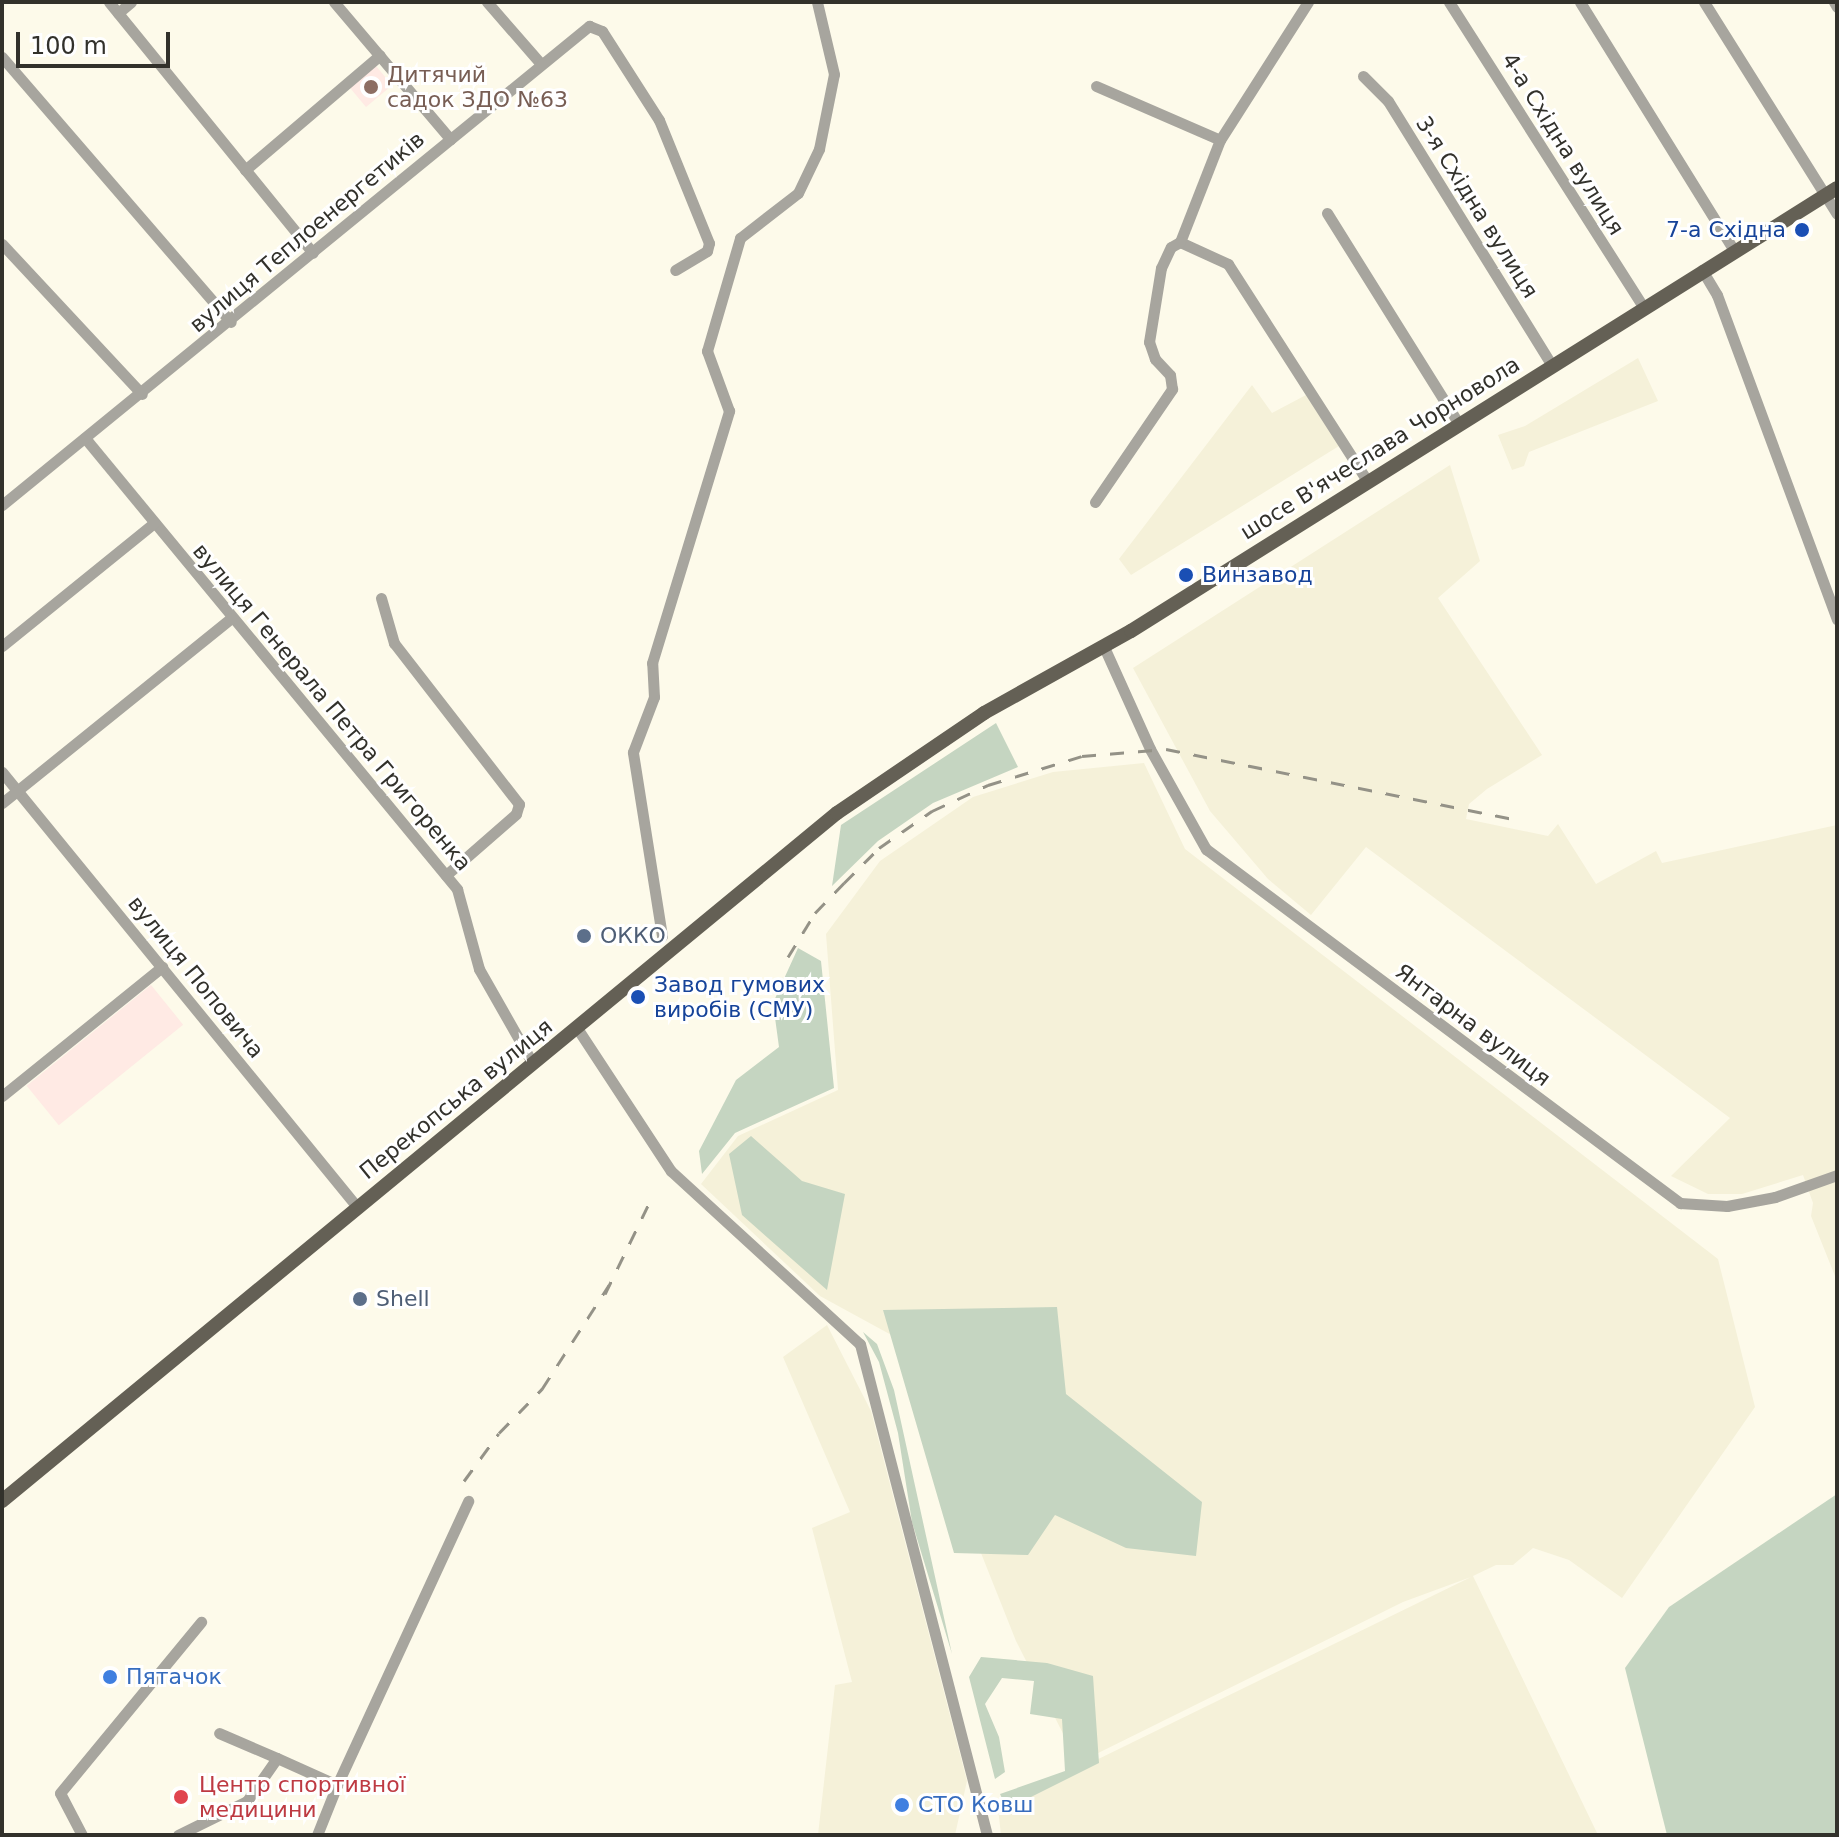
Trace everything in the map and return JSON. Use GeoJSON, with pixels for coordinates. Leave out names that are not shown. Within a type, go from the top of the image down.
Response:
{"type":"FeatureCollection","features":[{"type":"Feature","properties":{"kind":"main road","name":"шосе В'ячеслава Чорновола"},"geometry":{"type":"LineString","coordinates":[[944,740],[1104,647],[1733,249],[1831,191]]}},
{"type":"Feature","properties":{"kind":"main road","name":"Перекопська вулиця"},"geometry":{"type":"LineString","coordinates":[[2,1501],[837,813],[944,740]]}},
{"type":"Feature","properties":{"kind":"street"},"geometry":{"type":"LineString","coordinates":[[109,2],[313,253]]}},
{"type":"Feature","properties":{"kind":"street"},"geometry":{"type":"LineString","coordinates":[[118,13],[131,2]]}},
{"type":"Feature","properties":{"kind":"street"},"geometry":{"type":"LineString","coordinates":[[334,2],[450,139]]}},
{"type":"Feature","properties":{"kind":"street"},"geometry":{"type":"LineString","coordinates":[[487,2],[541,64]]}},
{"type":"Feature","properties":{"kind":"street"},"geometry":{"type":"LineString","coordinates":[[662,936],[633,752],[654,697],[652,663],[729,411],[707,351],[740,238],[798,193],[819,149],[834,74],[817,2]]}},
{"type":"Feature","properties":{"kind":"street"},"geometry":{"type":"LineString","coordinates":[[1095,502],[1172,389],[1170,375],[1155,359],[1149,334],[1166,254],[1180,242],[1220,140],[1308,2]]}},
{"type":"Feature","properties":{"kind":"street","name":"4-а Східна вулиця"},"geometry":{"type":"LineString","coordinates":[[1449,2],[1644,308]]}},
{"type":"Feature","properties":{"kind":"street"},"geometry":{"type":"LineString","coordinates":[[1580,2],[1733,249]]}},
{"type":"Feature","properties":{"kind":"street"},"geometry":{"type":"LineString","coordinates":[[1704,2],[1831,191],[1837,214]]}},
{"type":"Feature","properties":{"kind":"street"},"geometry":{"type":"LineString","coordinates":[[1834,2],[1837,7]]}},
{"type":"Feature","properties":{"kind":"street","name":"вулиця Теплоенергетиків"},"geometry":{"type":"LineString","coordinates":[[2,505],[231,322],[541,64],[594,25],[628,68],[675,152],[709,243],[707,251],[675,270]]}},
{"type":"Feature","properties":{"kind":"street"},"geometry":{"type":"LineString","coordinates":[[245,170],[380,55]]}},
{"type":"Feature","properties":{"kind":"street"},"geometry":{"type":"LineString","coordinates":[[2,57],[231,322]]}},
{"type":"Feature","properties":{"kind":"street","name":"3-я Східна вулиця"},"geometry":{"type":"LineString","coordinates":[[1363,76],[1388,101],[1552,365]]}},
{"type":"Feature","properties":{"kind":"street"},"geometry":{"type":"LineString","coordinates":[[1096,86],[1220,140]]}},
{"type":"Feature","properties":{"kind":"street"},"geometry":{"type":"LineString","coordinates":[[1327,213],[1459,424]]}},
{"type":"Feature","properties":{"kind":"street"},"geometry":{"type":"LineString","coordinates":[[1180,242],[1228,264],[1368,482]]}},
{"type":"Feature","properties":{"kind":"street"},"geometry":{"type":"LineString","coordinates":[[2,244],[142,394]]}},
{"type":"Feature","properties":{"kind":"street"},"geometry":{"type":"LineString","coordinates":[[1702,270],[1717,295],[1837,620]]}},
{"type":"Feature","properties":{"kind":"street","name":"вулиця Генерала Петра Григоренка"},"geometry":{"type":"LineString","coordinates":[[85,438],[446,875],[459,894],[479,969],[533,1064]]}},
{"type":"Feature","properties":{"kind":"street"},"geometry":{"type":"LineString","coordinates":[[2,646],[154,523]]}},
{"type":"Feature","properties":{"kind":"street"},"geometry":{"type":"LineString","coordinates":[[381,598],[394,643],[519,804],[516,814],[446,875]]}},
{"type":"Feature","properties":{"kind":"street"},"geometry":{"type":"LineString","coordinates":[[2,803],[231,618]]}},
{"type":"Feature","properties":{"kind":"street","name":"Янтарна вулиця"},"geometry":{"type":"LineString","coordinates":[[1104,647],[1150,749],[1206,849],[1680,1203],[1705,1208],[1739,1204],[1837,1175]]}},
{"type":"Feature","properties":{"kind":"street","name":"вулиця Поповича"},"geometry":{"type":"LineString","coordinates":[[2,772],[358,1208]]}},
{"type":"Feature","properties":{"kind":"street"},"geometry":{"type":"LineString","coordinates":[[2,1096],[162,967]]}},
{"type":"Feature","properties":{"kind":"street"},"geometry":{"type":"LineString","coordinates":[[577,1028],[671,1171],[860,1344],[987,1835]]}},
{"type":"Feature","properties":{"kind":"street"},"geometry":{"type":"LineString","coordinates":[[317,1835],[468,1501]]}},
{"type":"Feature","properties":{"kind":"street"},"geometry":{"type":"LineString","coordinates":[[82,1835],[60,1793],[201,1622]]}},
{"type":"Feature","properties":{"kind":"street"},"geometry":{"type":"LineString","coordinates":[[219,1733],[337,1785]]}},
{"type":"Feature","properties":{"kind":"street"},"geometry":{"type":"LineString","coordinates":[[178,1835],[247,1801],[277,1758]]}},
{"type":"Feature","properties":{"kind":"shaded area","name":"Дитячий садок ЗДО №63"},"geometry":{"type":"Polygon","coordinates":[[[376,66],[392,85],[366,107],[350,88],[376,66]]]}},
{"type":"Feature","properties":{"kind":"shaded area"},"geometry":{"type":"Polygon","coordinates":[[[1638,358],[1658,401],[1529,452],[1524,466],[1512,470],[1498,435],[1525,426],[1638,358]]]}},
{"type":"Feature","properties":{"kind":"shaded area"},"geometry":{"type":"Polygon","coordinates":[[[1252,385],[1272,413],[1306,395],[1339,446],[1131,575],[1119,559],[1252,385]]]}},
{"type":"Feature","properties":{"kind":"shaded area"},"geometry":{"type":"Polygon","coordinates":[[[1450,465],[1480,561],[1438,598],[1542,755],[1487,789],[1469,804],[1466,819],[1548,836],[1558,824],[1596,884],[1656,851],[1662,863],[1837,825],[1837,1281],[1811,1216],[1813,1203],[1803,1175],[1742,1194],[1708,1194],[1671,1176],[1730,1118],[1366,847],[1311,915],[1268,879],[1210,811],[1133,668],[1450,465]]]}},
{"type":"Feature","properties":{"kind":"shaded area"},"geometry":{"type":"Polygon","coordinates":[[[1144,763],[1185,849],[1718,1259],[1755,1407],[1622,1598],[1569,1560],[1533,1548],[1513,1565],[1496,1565],[1473,1576],[1598,1835],[1001,1835],[998,1808],[1471,1577],[1403,1602],[1078,1763],[1016,1641],[895,1337],[820,1296],[701,1184],[738,1136],[838,1090],[826,934],[880,861],[973,797],[1053,772],[1144,763]]]}},
{"type":"Feature","properties":{"kind":"shaded area"},"geometry":{"type":"Polygon","coordinates":[[[151,985],[183,1025],[59,1125],[27,1086],[151,985]]]}},
{"type":"Feature","properties":{"kind":"shaded area"},"geometry":{"type":"Polygon","coordinates":[[[827,1325],[871,1411],[967,1781],[955,1835],[818,1835],[835,1685],[852,1682],[812,1528],[850,1512],[783,1357],[827,1325]]]}},
{"type":"Feature","properties":{"kind":"green space"},"geometry":{"type":"Polygon","coordinates":[[[996,723],[1018,767],[933,803],[878,841],[832,886],[841,825],[996,723]]]}},
{"type":"Feature","properties":{"kind":"green space"},"geometry":{"type":"Polygon","coordinates":[[[798,948],[821,961],[834,1088],[735,1133],[702,1174],[699,1151],[736,1080],[779,1047],[773,1003],[798,948]]]}},
{"type":"Feature","properties":{"kind":"green space"},"geometry":{"type":"Polygon","coordinates":[[[751,1136],[802,1181],[845,1194],[827,1290],[742,1215],[729,1154],[751,1136]]]}},
{"type":"Feature","properties":{"kind":"green space"},"geometry":{"type":"Polygon","coordinates":[[[1057,1307],[1066,1394],[1202,1502],[1196,1556],[1126,1548],[1055,1515],[1028,1555],[954,1553],[883,1310],[1057,1307]]]}},
{"type":"Feature","properties":{"kind":"green space"},"geometry":{"type":"Polygon","coordinates":[[[863,1332],[877,1344],[894,1390],[952,1654],[912,1522],[898,1433],[879,1362],[863,1332]]]}},
{"type":"Feature","properties":{"kind":"green space"},"geometry":{"type":"Polygon","coordinates":[[[1837,1494],[1837,1835],[1667,1835],[1625,1668],[1669,1607],[1837,1494]]]}},
{"type":"Feature","properties":{"kind":"green space"},"geometry":{"type":"Polygon","coordinates":[[[981,1657],[1047,1663],[1093,1676],[1099,1763],[1007,1809],[1000,1794],[1065,1771],[1062,1719],[1030,1714],[1034,1681],[1002,1678],[985,1704],[999,1737],[1005,1772],[995,1779],[969,1677],[981,1657]]]}},
{"type":"Feature","properties":{"kind":"railway"},"geometry":{"type":"LineString","coordinates":[[788,957],[815,913],[844,883],[879,848],[932,811],[988,785],[1082,756],[1166,749],[1517,820]]}},
{"type":"Feature","properties":{"kind":"railway"},"geometry":{"type":"LineString","coordinates":[[605,1294],[652,1197]]}},
{"type":"Feature","properties":{"kind":"railway"},"geometry":{"type":"LineString","coordinates":[[464,1481],[499,1433],[542,1389],[609,1285]]}},
{"type":"Feature","properties":{"kind":"place","name":"Дитячий садок ЗДО №63"},"geometry":{"type":"Point","coordinates":[371,87]}},
{"type":"Feature","properties":{"kind":"place","name":"7-а Східна"},"geometry":{"type":"Point","coordinates":[1802,230]}},
{"type":"Feature","properties":{"kind":"place","name":"Винзавод"},"geometry":{"type":"Point","coordinates":[1186,575]}},
{"type":"Feature","properties":{"kind":"place","name":"ОККО"},"geometry":{"type":"Point","coordinates":[584,936]}},
{"type":"Feature","properties":{"kind":"place","name":"Завод гумових виробів (СМУ)"},"geometry":{"type":"Point","coordinates":[638,997]}},
{"type":"Feature","properties":{"kind":"place","name":"Shell"},"geometry":{"type":"Point","coordinates":[360,1299]}},
{"type":"Feature","properties":{"kind":"place","name":"Пятачок"},"geometry":{"type":"Point","coordinates":[110,1677]}},
{"type":"Feature","properties":{"kind":"place","name":"Центр спортивної медицини"},"geometry":{"type":"Point","coordinates":[181,1797]}},
{"type":"Feature","properties":{"kind":"place","name":"СТО Ковш"},"geometry":{"type":"Point","coordinates":[902,1805]}}]}
